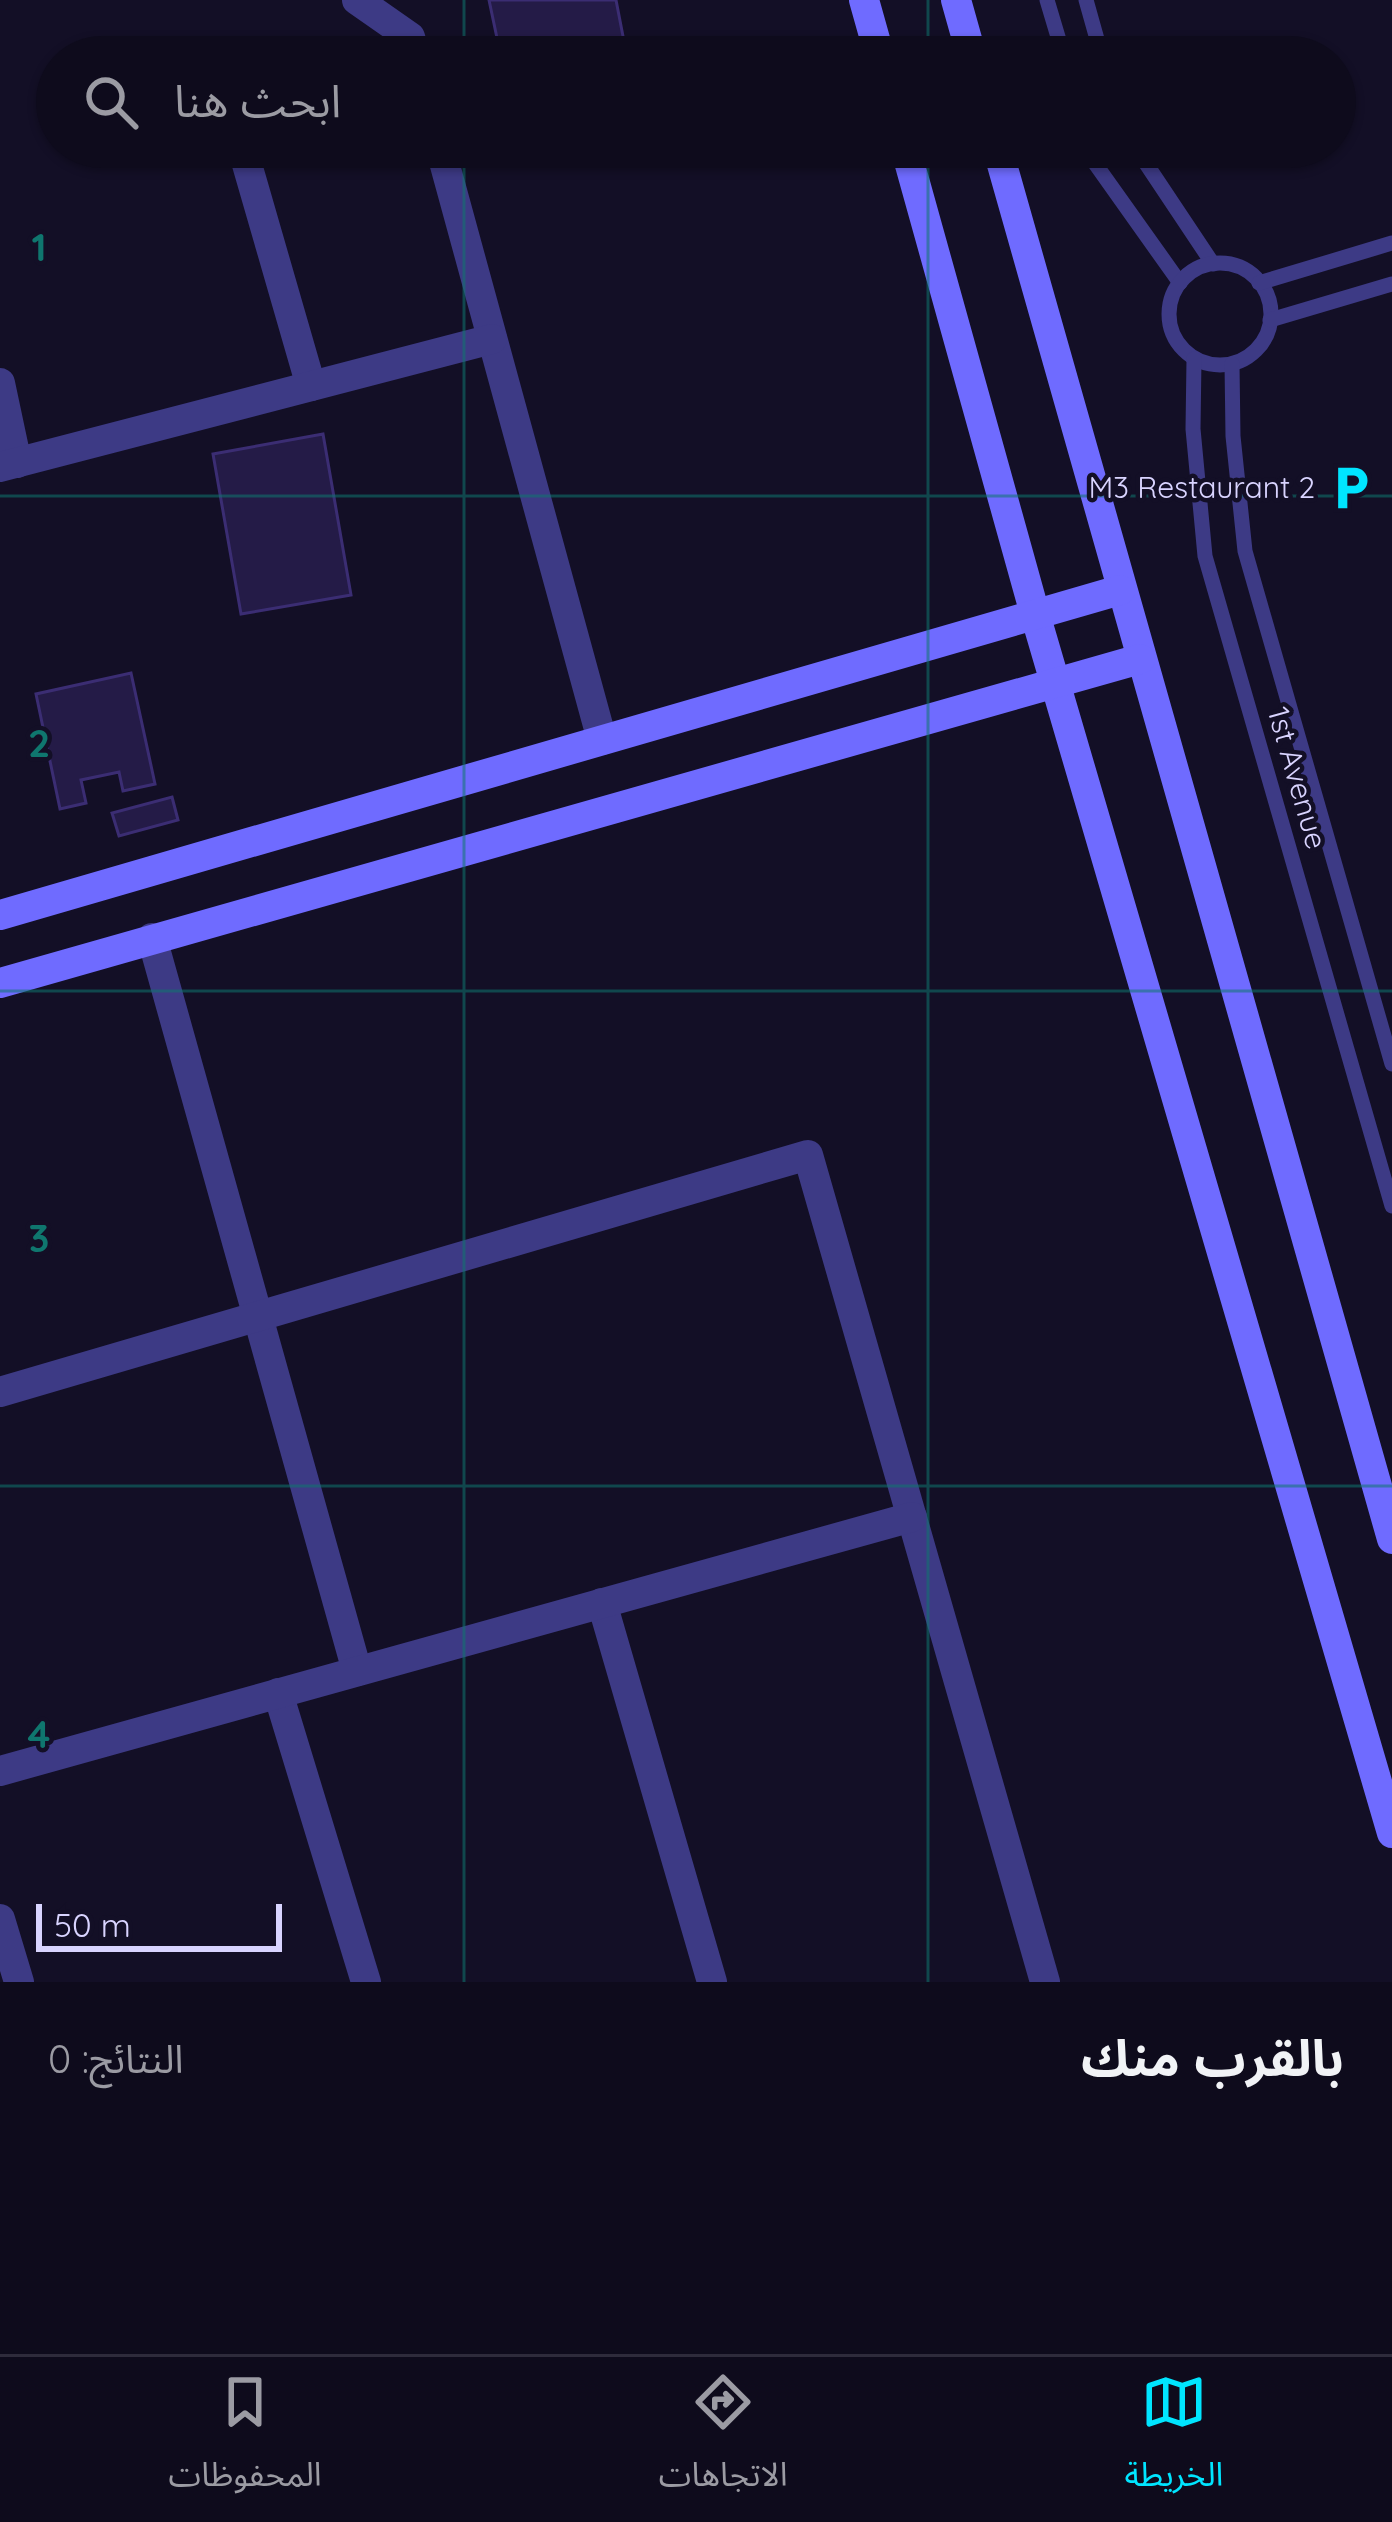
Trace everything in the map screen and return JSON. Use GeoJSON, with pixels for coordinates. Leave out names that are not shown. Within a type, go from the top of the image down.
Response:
{"type":"FeatureCollection","features":[{"type":"Feature","properties":{"kind":"main road"},"geometry":{"type":"LineString","coordinates":[[864,0],[874,36]]}},
{"type":"Feature","properties":{"kind":"main road"},"geometry":{"type":"LineString","coordinates":[[956,0],[966,36]]}},
{"type":"Feature","properties":{"kind":"main road"},"geometry":{"type":"LineString","coordinates":[[910,168],[1035,614],[1392,1832]]}},
{"type":"Feature","properties":{"kind":"main road"},"geometry":{"type":"LineString","coordinates":[[1003,168],[1392,1539]]}},
{"type":"Feature","properties":{"kind":"main road"},"geometry":{"type":"LineString","coordinates":[[0,915],[1120,590]]}},
{"type":"Feature","properties":{"kind":"main road"},"geometry":{"type":"LineString","coordinates":[[0,983],[1140,659]]}},
{"type":"Feature","properties":{"kind":"street"},"geometry":{"type":"LineString","coordinates":[[357,0],[409,36]]}},
{"type":"Feature","properties":{"kind":"street"},"geometry":{"type":"LineString","coordinates":[[248,168],[311,386]]}},
{"type":"Feature","properties":{"kind":"street"},"geometry":{"type":"LineString","coordinates":[[446,168],[602,740]]}},
{"type":"Feature","properties":{"kind":"street"},"geometry":{"type":"LineString","coordinates":[[0,383],[9,465],[492,339]]}},
{"type":"Feature","properties":{"kind":"street"},"geometry":{"type":"LineString","coordinates":[[152,938],[357,1671]]}},
{"type":"Feature","properties":{"kind":"street"},"geometry":{"type":"LineString","coordinates":[[0,1391],[808,1155],[1045,1982]]}},
{"type":"Feature","properties":{"kind":"street"},"geometry":{"type":"LineString","coordinates":[[0,1771],[912,1517]]}},
{"type":"Feature","properties":{"kind":"street"},"geometry":{"type":"LineString","coordinates":[[602,1603],[712,1982]]}},
{"type":"Feature","properties":{"kind":"street"},"geometry":{"type":"LineString","coordinates":[[278,1694],[366,1982]]}},
{"type":"Feature","properties":{"kind":"street"},"geometry":{"type":"LineString","coordinates":[[0,1919],[19,1982]]}},
{"type":"Feature","properties":{"kind":"lane"},"geometry":{"type":"LineString","coordinates":[[1047,0],[1058,36]]}},
{"type":"Feature","properties":{"kind":"lane"},"geometry":{"type":"LineString","coordinates":[[1086,0],[1096,36]]}},
{"type":"Feature","properties":{"kind":"lane"},"geometry":{"type":"LineString","coordinates":[[1098,168],[1180,284]]}},
{"type":"Feature","properties":{"kind":"lane"},"geometry":{"type":"LineString","coordinates":[[1149,168],[1214,264]]}},
{"type":"Feature","properties":{"kind":"lane"},"geometry":{"type":"LineString","coordinates":[[1259,283],[1392,243]]}},
{"type":"Feature","properties":{"kind":"lane"},"geometry":{"type":"LineString","coordinates":[[1214,264],[1246,270],[1269,301],[1264,340],[1232,364],[1206,364],[1194,358],[1183,350],[1170,327],[1171,301],[1180,284],[1195,270],[1214,264]]}},
{"type":"Feature","properties":{"kind":"lane"},"geometry":{"type":"LineString","coordinates":[[1270,320],[1392,284]]}},
{"type":"Feature","properties":{"kind":"lane","name":"1st Avenue"},"geometry":{"type":"LineString","coordinates":[[1194,358],[1198,506],[1209,573],[1392,1206]]}},
{"type":"Feature","properties":{"kind":"lane","name":"1st Avenue"},"geometry":{"type":"LineString","coordinates":[[1232,364],[1233,436],[1245,551],[1392,1064]]}},
{"type":"Feature","properties":{"kind":"building"},"geometry":{"type":"Polygon","coordinates":[[[489,0],[616,0],[623,36],[497,36],[489,0]]]}},
{"type":"Feature","properties":{"kind":"building"},"geometry":{"type":"Polygon","coordinates":[[[323,434],[351,595],[241,614],[213,454],[323,434]]]}},
{"type":"Feature","properties":{"kind":"building"},"geometry":{"type":"Polygon","coordinates":[[[131,673],[155,784],[123,791],[119,772],[81,780],[86,803],[60,809],[36,694],[131,673]]]}},
{"type":"Feature","properties":{"kind":"building"},"geometry":{"type":"Polygon","coordinates":[[[172,797],[178,820],[119,836],[112,813],[172,797]]]}},
{"type":"Feature","properties":{"kind":"place","name":"M3 Restaurant 2"},"geometry":{"type":"Point","coordinates":[1351,488]}}]}
